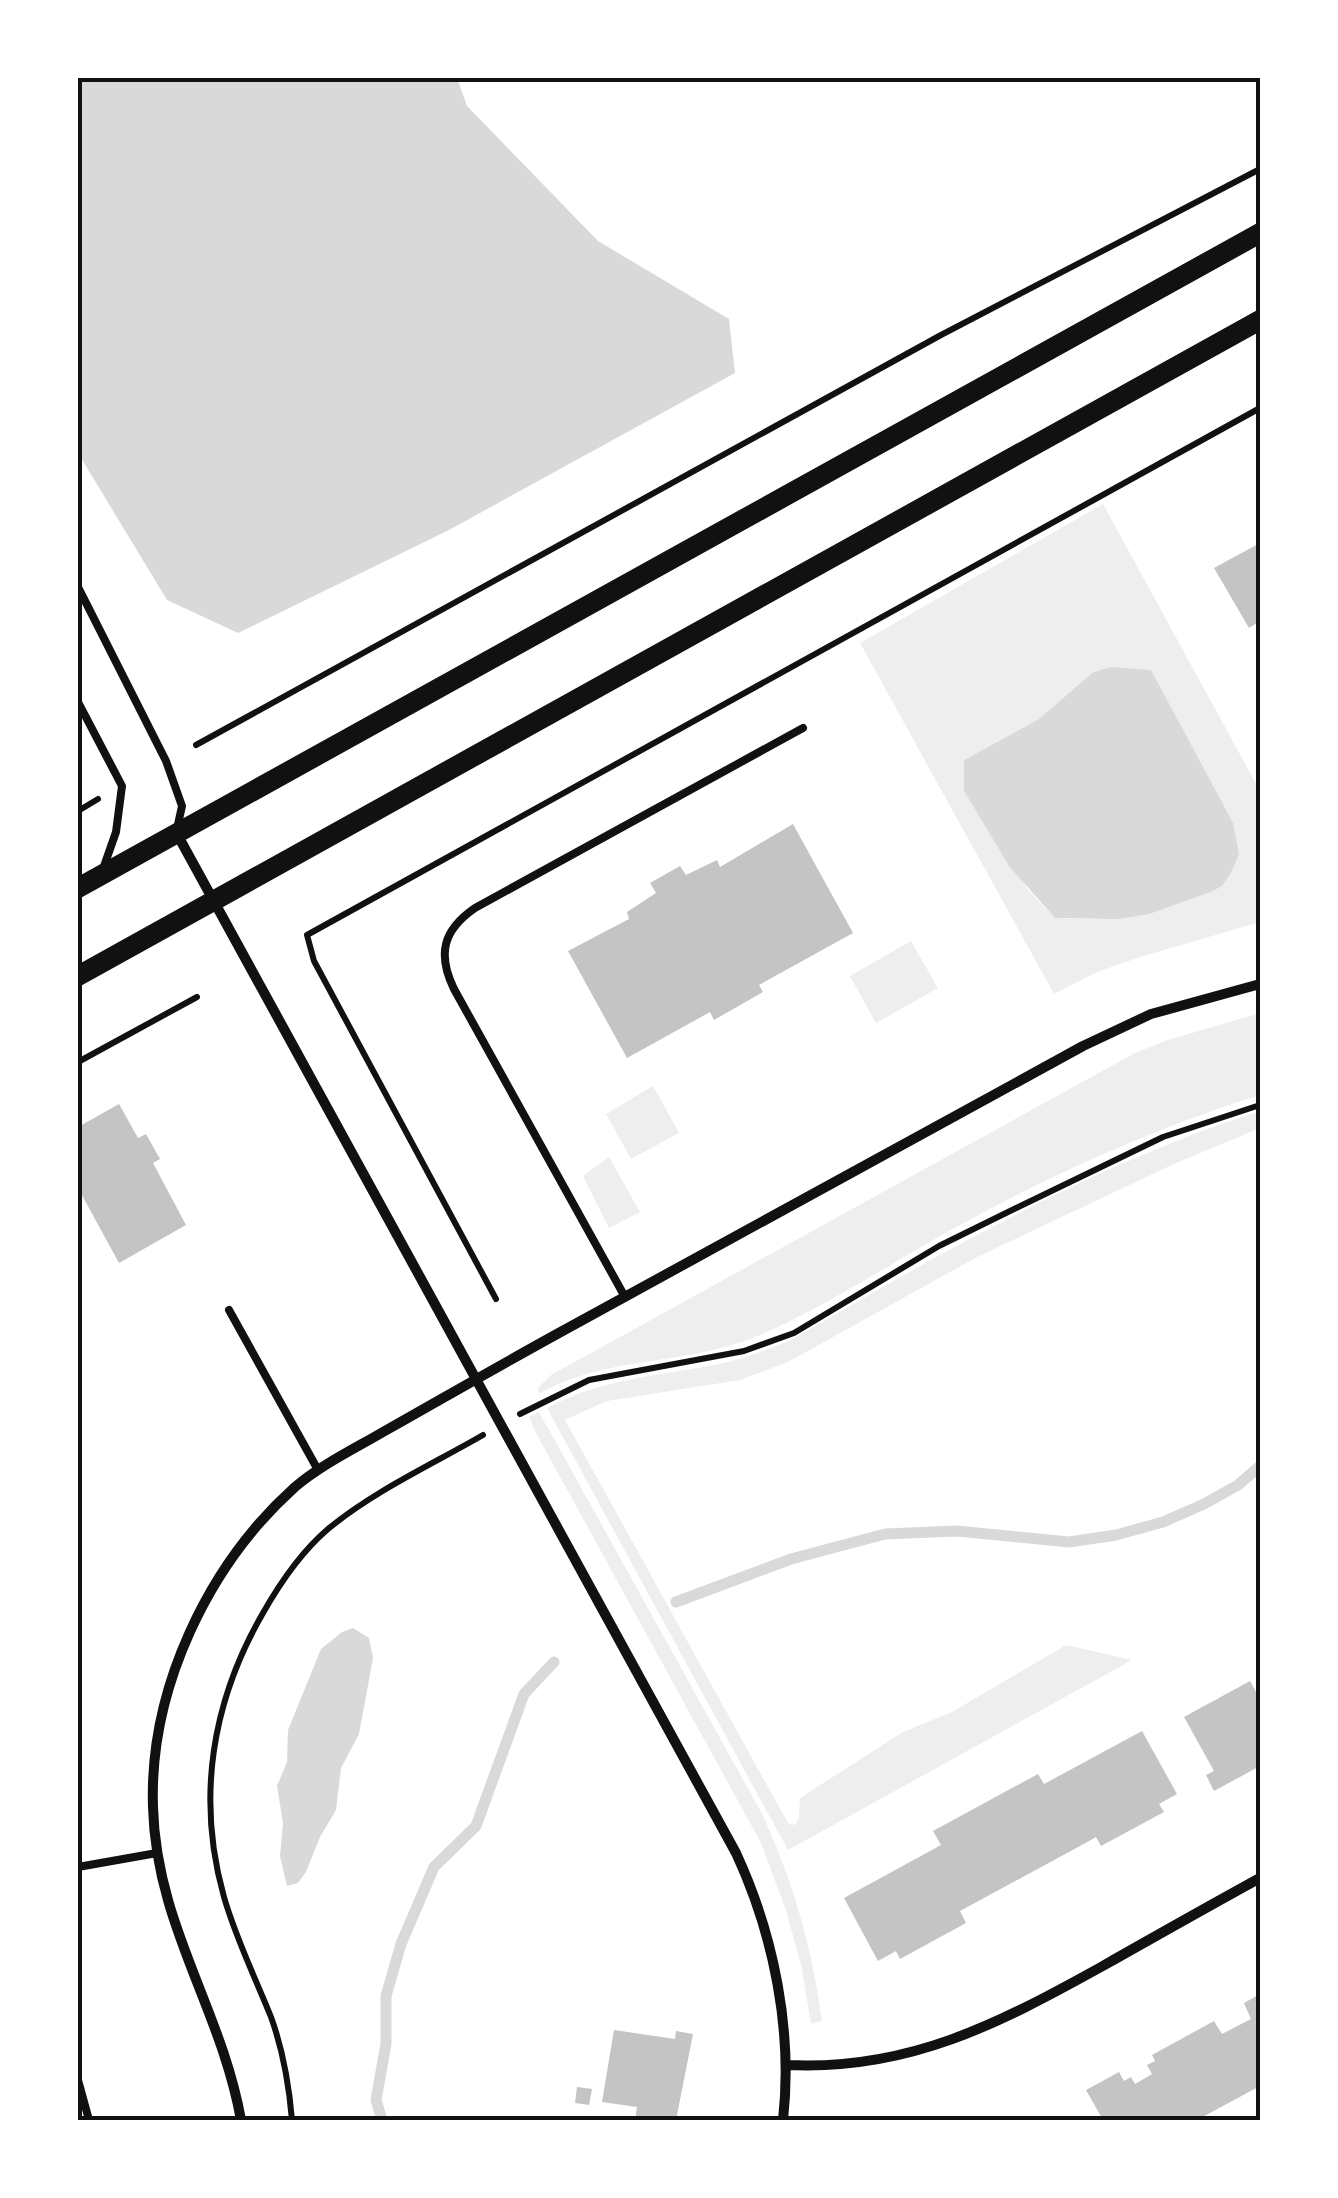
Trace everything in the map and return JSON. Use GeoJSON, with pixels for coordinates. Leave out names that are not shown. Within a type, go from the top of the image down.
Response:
{"type":"FeatureCollection","features":[{"type":"Feature","properties":{"kind":"main road"},"geometry":{"type":"LineString","coordinates":[[78,888],[1260,234]]}},
{"type":"Feature","properties":{"kind":"main road"},"geometry":{"type":"LineString","coordinates":[[78,976],[1260,320]]}},
{"type":"Feature","properties":{"kind":"street"},"geometry":{"type":"LineString","coordinates":[[176,833],[748,1878],[774,1968],[787,2065],[783,2120]]}},
{"type":"Feature","properties":{"kind":"street"},"geometry":{"type":"LineString","coordinates":[[240,2120],[221,2044],[169,1912],[152,1806],[157,1748],[178,1660],[226,1568],[273,1509],[318,1470],[474,1380],[1118,1028],[1192,1001],[1260,984]]}},
{"type":"Feature","properties":{"kind":"street"},"geometry":{"type":"LineString","coordinates":[[787,2065],[855,2064],[922,2050],[984,2029],[1260,1878]]}},
{"type":"Feature","properties":{"kind":"lane"},"geometry":{"type":"LineString","coordinates":[[78,587],[166,762],[182,806],[176,833]]}},
{"type":"Feature","properties":{"kind":"lane"},"geometry":{"type":"LineString","coordinates":[[78,702],[122,786],[116,832],[101,875]]}},
{"type":"Feature","properties":{"kind":"lane"},"geometry":{"type":"LineString","coordinates":[[625,1297],[454,990],[443,960],[443,945],[452,929],[475,908],[802,728]]}},
{"type":"Feature","properties":{"kind":"lane"},"geometry":{"type":"LineString","coordinates":[[230,1310],[318,1470]]}},
{"type":"Feature","properties":{"kind":"lane"},"geometry":{"type":"LineString","coordinates":[[78,1867],[157,1853]]}},
{"type":"Feature","properties":{"kind":"lane"},"geometry":{"type":"LineString","coordinates":[[78,2080],[89,2120]]}},
{"type":"Feature","properties":{"kind":"path"},"geometry":{"type":"LineString","coordinates":[[196,745],[941,335],[1260,169]]}},
{"type":"Feature","properties":{"kind":"path"},"geometry":{"type":"LineString","coordinates":[[496,1299],[314,962],[308,936],[1260,408]]}},
{"type":"Feature","properties":{"kind":"path"},"geometry":{"type":"LineString","coordinates":[[78,811],[99,799]]}},
{"type":"Feature","properties":{"kind":"path"},"geometry":{"type":"LineString","coordinates":[[78,1062],[197,997]]}},
{"type":"Feature","properties":{"kind":"path"},"geometry":{"type":"LineString","coordinates":[[292,2120],[280,2048],[238,1941],[212,1852],[210,1772],[217,1724],[230,1682],[273,1596],[294,1564],[325,1532],[384,1490],[589,1380],[744,1351],[794,1333],[939,1246],[1163,1137],[1260,1104]]}},
{"type":"Feature","properties":{"kind":"shaded area"},"geometry":{"type":"Polygon","coordinates":[[[78,78],[457,78],[467,106],[598,241],[729,319],[735,373],[449,530],[238,633],[167,600],[78,453],[78,78]]]}},
{"type":"Feature","properties":{"kind":"shaded area"},"geometry":{"type":"Polygon","coordinates":[[[1103,504],[1260,791],[1260,922],[1097,972],[1054,994],[860,643],[1103,504]],[[1092,673],[1039,719],[964,760],[1027,889],[1055,918],[1141,914],[1222,886],[1092,673]]]}},
{"type":"Feature","properties":{"kind":"shaded area"},"geometry":{"type":"Polygon","coordinates":[[[1110,667],[1151,670],[1233,823],[1239,854],[1222,886],[1149,914],[1118,919],[1055,918],[1009,866],[964,791],[964,760],[1039,719],[1092,673],[1110,667]]]}},
{"type":"Feature","properties":{"kind":"shaded area"},"geometry":{"type":"Polygon","coordinates":[[[911,941],[938,988],[876,1023],[850,976],[911,941]]]}},
{"type":"Feature","properties":{"kind":"shaded area"},"geometry":{"type":"Polygon","coordinates":[[[1260,1013],[1260,1095],[1145,1136],[1032,1187],[760,1335],[705,1352],[593,1372],[540,1393],[537,1389],[551,1375],[1135,1053],[1260,1013]]]}},
{"type":"Feature","properties":{"kind":"shaded area"},"geometry":{"type":"Polygon","coordinates":[[[653,1086],[679,1133],[631,1159],[606,1114],[653,1086]]]}},
{"type":"Feature","properties":{"kind":"shaded area"},"geometry":{"type":"Polygon","coordinates":[[[1260,1111],[1260,1128],[977,1257],[788,1362],[740,1380],[607,1401],[565,1420],[788,1823],[795,1825],[799,1819],[800,1798],[903,1732],[952,1712],[1066,1645],[1132,1660],[788,1850],[547,1408],[608,1385],[725,1363],[791,1340],[962,1243],[1078,1184],[1198,1132],[1260,1111]]]}},
{"type":"Feature","properties":{"kind":"shaded area"},"geometry":{"type":"Polygon","coordinates":[[[609,1157],[640,1212],[609,1228],[583,1176],[609,1157]]]}},
{"type":"Feature","properties":{"kind":"shaded area"},"geometry":{"type":"Polygon","coordinates":[[[539,1412],[761,1812],[800,1914],[822,2021],[811,2024],[786,1910],[761,1843],[536,1433],[529,1417],[539,1412]]]}},
{"type":"Feature","properties":{"kind":"shaded area"},"geometry":{"type":"Polygon","coordinates":[[[353,1628],[369,1638],[373,1658],[359,1734],[341,1768],[336,1810],[306,1872],[298,1883],[287,1886],[280,1856],[283,1823],[277,1786],[287,1762],[288,1730],[321,1649],[353,1628]]]}},
{"type":"Feature","properties":{"kind":"building"},"geometry":{"type":"Polygon","coordinates":[[[1260,543],[1260,621],[1249,628],[1214,568],[1260,543]]]}},
{"type":"Feature","properties":{"kind":"building"},"geometry":{"type":"Polygon","coordinates":[[[793,824],[853,933],[759,985],[763,992],[714,1020],[710,1012],[627,1058],[568,951],[629,919],[627,912],[656,893],[650,883],[680,866],[686,875],[717,860],[720,867],[793,824]]]}},
{"type":"Feature","properties":{"kind":"building"},"geometry":{"type":"Polygon","coordinates":[[[119,1104],[138,1138],[146,1134],[160,1159],[153,1163],[186,1225],[119,1263],[78,1188],[78,1127],[119,1104]]]}},
{"type":"Feature","properties":{"kind":"building"},"geometry":{"type":"Polygon","coordinates":[[[1250,1681],[1260,1699],[1260,1766],[1214,1791],[1206,1775],[1214,1771],[1184,1717],[1250,1681]]]}},
{"type":"Feature","properties":{"kind":"building"},"geometry":{"type":"Polygon","coordinates":[[[1142,1731],[1177,1794],[1159,1804],[1164,1812],[1101,1846],[1096,1837],[960,1911],[966,1923],[900,1959],[896,1951],[878,1961],[844,1898],[941,1845],[933,1831],[1038,1774],[1044,1784],[1142,1731]]]}},
{"type":"Feature","properties":{"kind":"building"},"geometry":{"type":"Polygon","coordinates":[[[1260,1994],[1260,2086],[1197,2120],[1103,2120],[1086,2090],[1119,2072],[1124,2081],[1131,2077],[1135,2084],[1152,2074],[1147,2065],[1155,2061],[1152,2055],[1214,2021],[1222,2034],[1251,2019],[1244,2003],[1260,1994]]]}},
{"type":"Feature","properties":{"kind":"building"},"geometry":{"type":"Polygon","coordinates":[[[614,2030],[675,2039],[676,2031],[693,2034],[676,2120],[635,2120],[637,2107],[602,2102],[614,2030]]]}},
{"type":"Feature","properties":{"kind":"building"},"geometry":{"type":"Polygon","coordinates":[[[577,2087],[592,2089],[589,2105],[575,2103],[577,2087]]]}},
{"type":"Feature","properties":{"kind":"waterway"},"geometry":{"type":"LineString","coordinates":[[676,1602],[791,1559],[885,1534],[957,1531],[1069,1542],[1116,1535],[1163,1522],[1204,1504],[1238,1485],[1260,1466]]}},
{"type":"Feature","properties":{"kind":"waterway"},"geometry":{"type":"LineString","coordinates":[[382,2120],[376,2100],[386,2044],[386,1996],[401,1944],[434,1867],[476,1826],[524,1694],[554,1662]]}}]}
